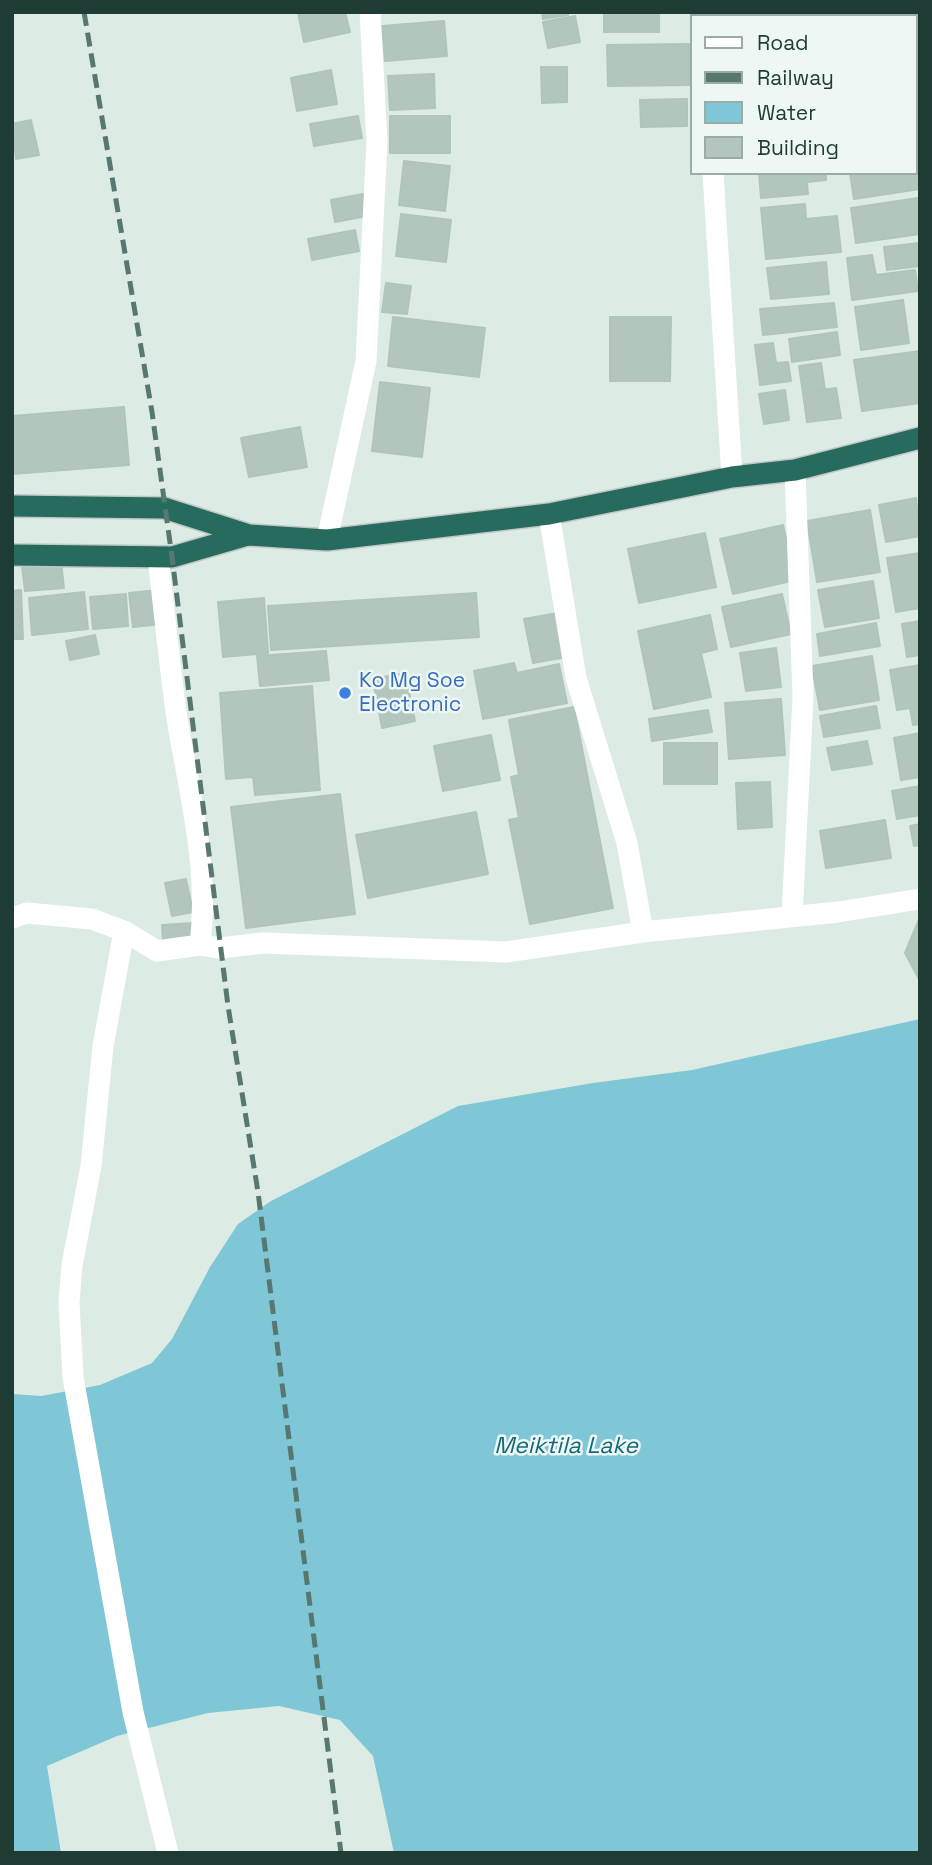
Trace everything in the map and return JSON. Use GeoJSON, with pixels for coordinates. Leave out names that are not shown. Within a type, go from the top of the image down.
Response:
{"type":"FeatureCollection","features":[{"type":"Feature","properties":{"kind":"highway"},"geometry":{"type":"LineString","coordinates":[[12,506],[164,508],[249,535],[327,540],[549,514],[732,477],[795,470],[920,438]]}},
{"type":"Feature","properties":{"kind":"highway"},"geometry":{"type":"LineString","coordinates":[[12,555],[173,557],[249,535]]}},
{"type":"Feature","properties":{"kind":"street"},"geometry":{"type":"LineString","coordinates":[[327,540],[366,361],[377,142],[370,12]]}},
{"type":"Feature","properties":{"kind":"street"},"geometry":{"type":"LineString","coordinates":[[713,175],[732,477]]}},
{"type":"Feature","properties":{"kind":"street"},"geometry":{"type":"LineString","coordinates":[[792,916],[803,697],[795,470]]}},
{"type":"Feature","properties":{"kind":"street"},"geometry":{"type":"LineString","coordinates":[[549,514],[576,678],[627,843],[643,932]]}},
{"type":"Feature","properties":{"kind":"street"},"geometry":{"type":"LineString","coordinates":[[158,557],[177,713],[192,792],[201,873],[204,911],[200,945]]}},
{"type":"Feature","properties":{"kind":"street"},"geometry":{"type":"LineString","coordinates":[[12,918],[27,913],[92,919],[124,931],[157,951],[200,945],[220,948],[263,943],[506,952],[643,932],[920,899]]}},
{"type":"Feature","properties":{"kind":"street"},"geometry":{"type":"LineString","coordinates":[[124,931],[103,1045],[91,1166],[72,1265],[69,1315],[73,1377],[144,1765],[168,1853]]}},
{"type":"Feature","properties":{"kind":"water","name":"Meiktila Lake"},"geometry":{"type":"Polygon","coordinates":[[[920,1019],[920,1853],[394,1853],[373,1756],[340,1720],[279,1706],[208,1713],[117,1736],[47,1766],[61,1853],[12,1853],[12,1394],[41,1396],[100,1385],[152,1363],[172,1339],[210,1267],[238,1224],[271,1201],[458,1106],[593,1083],[692,1070],[920,1019]]]}},
{"type":"Feature","properties":{"kind":"building"},"geometry":{"type":"Polygon","coordinates":[[[298,12],[345,12],[350,32],[304,42],[298,12]]]}},
{"type":"Feature","properties":{"kind":"building"},"geometry":{"type":"Polygon","coordinates":[[[542,12],[568,12],[568,15],[543,19],[542,12]]]}},
{"type":"Feature","properties":{"kind":"building"},"geometry":{"type":"Polygon","coordinates":[[[604,12],[659,12],[659,32],[604,32],[604,12]]]}},
{"type":"Feature","properties":{"kind":"building"},"geometry":{"type":"Polygon","coordinates":[[[757,12],[825,12],[825,14],[757,12]]]}},
{"type":"Feature","properties":{"kind":"building"},"geometry":{"type":"Polygon","coordinates":[[[834,12],[910,12],[898,14],[834,12]]]}},
{"type":"Feature","properties":{"kind":"building"},"geometry":{"type":"Polygon","coordinates":[[[575,16],[580,42],[548,48],[543,22],[575,16]]]}},
{"type":"Feature","properties":{"kind":"building"},"geometry":{"type":"Polygon","coordinates":[[[444,21],[447,56],[385,61],[382,26],[444,21]]]}},
{"type":"Feature","properties":{"kind":"building"},"geometry":{"type":"Polygon","coordinates":[[[689,44],[690,85],[608,86],[607,45],[689,44]]]}},
{"type":"Feature","properties":{"kind":"building"},"geometry":{"type":"Polygon","coordinates":[[[541,67],[567,67],[567,102],[542,103],[541,67]]]}},
{"type":"Feature","properties":{"kind":"building"},"geometry":{"type":"Polygon","coordinates":[[[331,70],[337,104],[297,111],[291,78],[331,70]]]}},
{"type":"Feature","properties":{"kind":"building"},"geometry":{"type":"Polygon","coordinates":[[[434,74],[435,108],[390,110],[388,76],[434,74]]]}},
{"type":"Feature","properties":{"kind":"building"},"geometry":{"type":"Polygon","coordinates":[[[687,99],[687,126],[641,127],[640,100],[687,99]]]}},
{"type":"Feature","properties":{"kind":"building"},"geometry":{"type":"Polygon","coordinates":[[[358,116],[362,138],[314,146],[310,124],[358,116]]]}},
{"type":"Feature","properties":{"kind":"building"},"geometry":{"type":"Polygon","coordinates":[[[390,116],[450,116],[450,153],[390,153],[390,116]]]}},
{"type":"Feature","properties":{"kind":"building"},"geometry":{"type":"Polygon","coordinates":[[[31,120],[39,155],[16,159],[12,124],[31,120]]]}},
{"type":"Feature","properties":{"kind":"building"},"geometry":{"type":"Polygon","coordinates":[[[404,161],[450,166],[445,211],[399,205],[404,161]]]}},
{"type":"Feature","properties":{"kind":"building"},"geometry":{"type":"Polygon","coordinates":[[[918,169],[920,189],[854,199],[850,175],[918,175],[918,169]]]}},
{"type":"Feature","properties":{"kind":"building"},"geometry":{"type":"Polygon","coordinates":[[[759,175],[826,175],[826,180],[807,182],[808,194],[761,198],[759,175]]]}},
{"type":"Feature","properties":{"kind":"building"},"geometry":{"type":"Polygon","coordinates":[[[363,194],[367,216],[335,222],[331,200],[363,194]]]}},
{"type":"Feature","properties":{"kind":"building"},"geometry":{"type":"Polygon","coordinates":[[[918,198],[920,234],[856,243],[851,208],[918,198]]]}},
{"type":"Feature","properties":{"kind":"building"},"geometry":{"type":"Polygon","coordinates":[[[805,204],[806,219],[837,216],[841,252],[766,259],[761,208],[805,204]]]}},
{"type":"Feature","properties":{"kind":"building"},"geometry":{"type":"Polygon","coordinates":[[[401,214],[451,220],[446,262],[396,256],[401,214]]]}},
{"type":"Feature","properties":{"kind":"building"},"geometry":{"type":"Polygon","coordinates":[[[355,230],[359,251],[312,260],[308,239],[355,230]]]}},
{"type":"Feature","properties":{"kind":"building"},"geometry":{"type":"Polygon","coordinates":[[[919,243],[920,266],[887,270],[884,247],[919,243]]]}},
{"type":"Feature","properties":{"kind":"building"},"geometry":{"type":"Polygon","coordinates":[[[872,255],[876,275],[915,270],[918,291],[852,300],[847,258],[872,255]]]}},
{"type":"Feature","properties":{"kind":"building"},"geometry":{"type":"Polygon","coordinates":[[[826,262],[829,294],[771,299],[767,268],[826,262]]]}},
{"type":"Feature","properties":{"kind":"building"},"geometry":{"type":"Polygon","coordinates":[[[386,283],[411,286],[407,314],[382,312],[386,283]]]}},
{"type":"Feature","properties":{"kind":"building"},"geometry":{"type":"Polygon","coordinates":[[[903,300],[909,343],[861,350],[855,307],[903,300]]]}},
{"type":"Feature","properties":{"kind":"building"},"geometry":{"type":"Polygon","coordinates":[[[834,303],[837,327],[763,335],[760,309],[834,303]]]}},
{"type":"Feature","properties":{"kind":"building"},"geometry":{"type":"Polygon","coordinates":[[[393,317],[485,328],[479,377],[388,366],[393,317]]]}},
{"type":"Feature","properties":{"kind":"building"},"geometry":{"type":"Polygon","coordinates":[[[610,317],[671,317],[670,381],[610,381],[610,317]]]}},
{"type":"Feature","properties":{"kind":"building"},"geometry":{"type":"Polygon","coordinates":[[[837,332],[840,355],[792,362],[789,339],[837,332]]]}},
{"type":"Feature","properties":{"kind":"building"},"geometry":{"type":"Polygon","coordinates":[[[773,343],[776,363],[788,362],[791,381],[760,385],[755,345],[773,343]]]}},
{"type":"Feature","properties":{"kind":"building"},"geometry":{"type":"Polygon","coordinates":[[[920,351],[920,403],[862,411],[854,360],[920,351]]]}},
{"type":"Feature","properties":{"kind":"building"},"geometry":{"type":"Polygon","coordinates":[[[821,363],[825,390],[803,393],[799,366],[821,363]]]}},
{"type":"Feature","properties":{"kind":"building"},"geometry":{"type":"Polygon","coordinates":[[[380,382],[430,388],[422,457],[372,451],[380,382]]]}},
{"type":"Feature","properties":{"kind":"building"},"geometry":{"type":"Polygon","coordinates":[[[836,388],[841,418],[807,422],[803,393],[836,388]]]}},
{"type":"Feature","properties":{"kind":"building"},"geometry":{"type":"Polygon","coordinates":[[[785,390],[789,420],[764,424],[759,394],[785,390]]]}},
{"type":"Feature","properties":{"kind":"building"},"geometry":{"type":"Polygon","coordinates":[[[124,407],[129,465],[12,474],[12,416],[124,407]]]}},
{"type":"Feature","properties":{"kind":"building"},"geometry":{"type":"Polygon","coordinates":[[[300,427],[307,467],[249,477],[241,438],[300,427]]]}},
{"type":"Feature","properties":{"kind":"building"},"geometry":{"type":"Polygon","coordinates":[[[916,498],[920,536],[886,542],[879,505],[916,498]]]}},
{"type":"Feature","properties":{"kind":"building"},"geometry":{"type":"Polygon","coordinates":[[[870,510],[880,572],[817,582],[807,521],[870,510]]]}},
{"type":"Feature","properties":{"kind":"building"},"geometry":{"type":"Polygon","coordinates":[[[783,525],[796,580],[733,594],[720,539],[783,525]]]}},
{"type":"Feature","properties":{"kind":"building"},"geometry":{"type":"Polygon","coordinates":[[[705,533],[716,587],[639,603],[628,549],[705,533]]]}},
{"type":"Feature","properties":{"kind":"building"},"geometry":{"type":"Polygon","coordinates":[[[920,553],[920,608],[896,612],[887,558],[920,553]]]}},
{"type":"Feature","properties":{"kind":"building"},"geometry":{"type":"Polygon","coordinates":[[[61,562],[64,588],[25,591],[22,566],[61,562]]]}},
{"type":"Feature","properties":{"kind":"building"},"geometry":{"type":"Polygon","coordinates":[[[873,581],[879,618],[825,627],[818,590],[873,581]]]}},
{"type":"Feature","properties":{"kind":"building"},"geometry":{"type":"Polygon","coordinates":[[[21,590],[23,639],[12,639],[12,591],[21,590]]]}},
{"type":"Feature","properties":{"kind":"building"},"geometry":{"type":"Polygon","coordinates":[[[158,590],[162,624],[133,627],[129,593],[158,590]]]}},
{"type":"Feature","properties":{"kind":"building"},"geometry":{"type":"Polygon","coordinates":[[[84,592],[88,629],[32,635],[29,598],[84,592]]]}},
{"type":"Feature","properties":{"kind":"building"},"geometry":{"type":"Polygon","coordinates":[[[476,593],[479,637],[271,650],[268,606],[476,593]]]}},
{"type":"Feature","properties":{"kind":"building"},"geometry":{"type":"Polygon","coordinates":[[[126,594],[128,626],[93,629],[90,597],[126,594]]]}},
{"type":"Feature","properties":{"kind":"building"},"geometry":{"type":"Polygon","coordinates":[[[782,594],[791,634],[731,647],[722,607],[782,594]]]}},
{"type":"Feature","properties":{"kind":"building"},"geometry":{"type":"Polygon","coordinates":[[[264,598],[268,653],[223,657],[218,602],[264,598]]]}},
{"type":"Feature","properties":{"kind":"building"},"geometry":{"type":"Polygon","coordinates":[[[558,613],[567,657],[533,663],[524,619],[558,613]]]}},
{"type":"Feature","properties":{"kind":"building"},"geometry":{"type":"Polygon","coordinates":[[[710,615],[717,649],[701,653],[711,697],[654,709],[638,631],[710,615]]]}},
{"type":"Feature","properties":{"kind":"building"},"geometry":{"type":"Polygon","coordinates":[[[920,621],[920,655],[907,657],[902,624],[920,621]]]}},
{"type":"Feature","properties":{"kind":"building"},"geometry":{"type":"Polygon","coordinates":[[[876,623],[880,646],[820,656],[817,634],[876,623]]]}},
{"type":"Feature","properties":{"kind":"building"},"geometry":{"type":"Polygon","coordinates":[[[95,635],[99,654],[70,660],[66,641],[95,635]]]}},
{"type":"Feature","properties":{"kind":"building"},"geometry":{"type":"Polygon","coordinates":[[[776,648],[781,687],[746,691],[740,653],[776,648]]]}},
{"type":"Feature","properties":{"kind":"building"},"geometry":{"type":"Polygon","coordinates":[[[326,651],[329,680],[260,686],[257,656],[326,651]]]}},
{"type":"Feature","properties":{"kind":"building"},"geometry":{"type":"Polygon","coordinates":[[[872,656],[879,700],[820,710],[812,666],[872,656]]]}},
{"type":"Feature","properties":{"kind":"building"},"geometry":{"type":"Polygon","coordinates":[[[514,663],[517,673],[559,664],[567,703],[483,719],[474,671],[514,663]]]}},
{"type":"Feature","properties":{"kind":"building"},"geometry":{"type":"Polygon","coordinates":[[[920,665],[920,724],[913,725],[910,708],[897,710],[890,670],[920,665]]]}},
{"type":"Feature","properties":{"kind":"building"},"geometry":{"type":"Polygon","coordinates":[[[405,673],[415,721],[382,728],[373,679],[405,673]]]}},
{"type":"Feature","properties":{"kind":"building"},"geometry":{"type":"Polygon","coordinates":[[[312,686],[320,790],[255,795],[253,777],[226,779],[220,693],[312,686]]]}},
{"type":"Feature","properties":{"kind":"building"},"geometry":{"type":"Polygon","coordinates":[[[781,699],[785,755],[729,759],[725,703],[781,699]]]}},
{"type":"Feature","properties":{"kind":"building"},"geometry":{"type":"Polygon","coordinates":[[[876,706],[880,728],[824,737],[820,716],[876,706]]]}},
{"type":"Feature","properties":{"kind":"building"},"geometry":{"type":"Polygon","coordinates":[[[574,707],[613,908],[530,924],[509,820],[519,818],[511,777],[519,775],[509,720],[574,707]]]}},
{"type":"Feature","properties":{"kind":"building"},"geometry":{"type":"Polygon","coordinates":[[[708,710],[712,732],[652,741],[649,719],[708,710]]]}},
{"type":"Feature","properties":{"kind":"building"},"geometry":{"type":"Polygon","coordinates":[[[920,733],[920,777],[901,780],[894,738],[920,733]]]}},
{"type":"Feature","properties":{"kind":"building"},"geometry":{"type":"Polygon","coordinates":[[[491,735],[500,780],[443,791],[434,746],[491,735]]]}},
{"type":"Feature","properties":{"kind":"building"},"geometry":{"type":"Polygon","coordinates":[[[867,741],[872,764],[832,770],[827,748],[867,741]]]}},
{"type":"Feature","properties":{"kind":"building"},"geometry":{"type":"Polygon","coordinates":[[[664,743],[717,743],[717,784],[664,784],[664,743]]]}},
{"type":"Feature","properties":{"kind":"building"},"geometry":{"type":"Polygon","coordinates":[[[770,782],[772,827],[738,829],[736,783],[770,782]]]}},
{"type":"Feature","properties":{"kind":"building"},"geometry":{"type":"Polygon","coordinates":[[[920,786],[920,815],[897,819],[892,791],[920,786]]]}},
{"type":"Feature","properties":{"kind":"building"},"geometry":{"type":"Polygon","coordinates":[[[340,794],[355,914],[246,928],[231,807],[340,794]]]}},
{"type":"Feature","properties":{"kind":"building"},"geometry":{"type":"Polygon","coordinates":[[[476,812],[488,874],[368,898],[356,835],[476,812]]]}},
{"type":"Feature","properties":{"kind":"building"},"geometry":{"type":"Polygon","coordinates":[[[885,820],[891,858],[826,868],[820,831],[885,820]]]}},
{"type":"Feature","properties":{"kind":"building"},"geometry":{"type":"Polygon","coordinates":[[[920,824],[920,845],[914,846],[910,826],[920,824]]]}},
{"type":"Feature","properties":{"kind":"building"},"geometry":{"type":"Polygon","coordinates":[[[186,879],[193,912],[172,916],[165,883],[186,879]]]}},
{"type":"Feature","properties":{"kind":"building"},"geometry":{"type":"Polygon","coordinates":[[[920,917],[920,981],[905,953],[920,917]]]}},
{"type":"Feature","properties":{"kind":"building"},"geometry":{"type":"Polygon","coordinates":[[[193,923],[194,941],[163,942],[162,925],[193,923]]]}},
{"type":"Feature","properties":{"kind":"railway"},"geometry":{"type":"LineString","coordinates":[[84,12],[152,412],[228,1006],[258,1192],[341,1853]]}},
{"type":"Feature","properties":{"kind":"place","name":"Ko Mg Soe Electronic"},"geometry":{"type":"Point","coordinates":[345,693]}}]}
